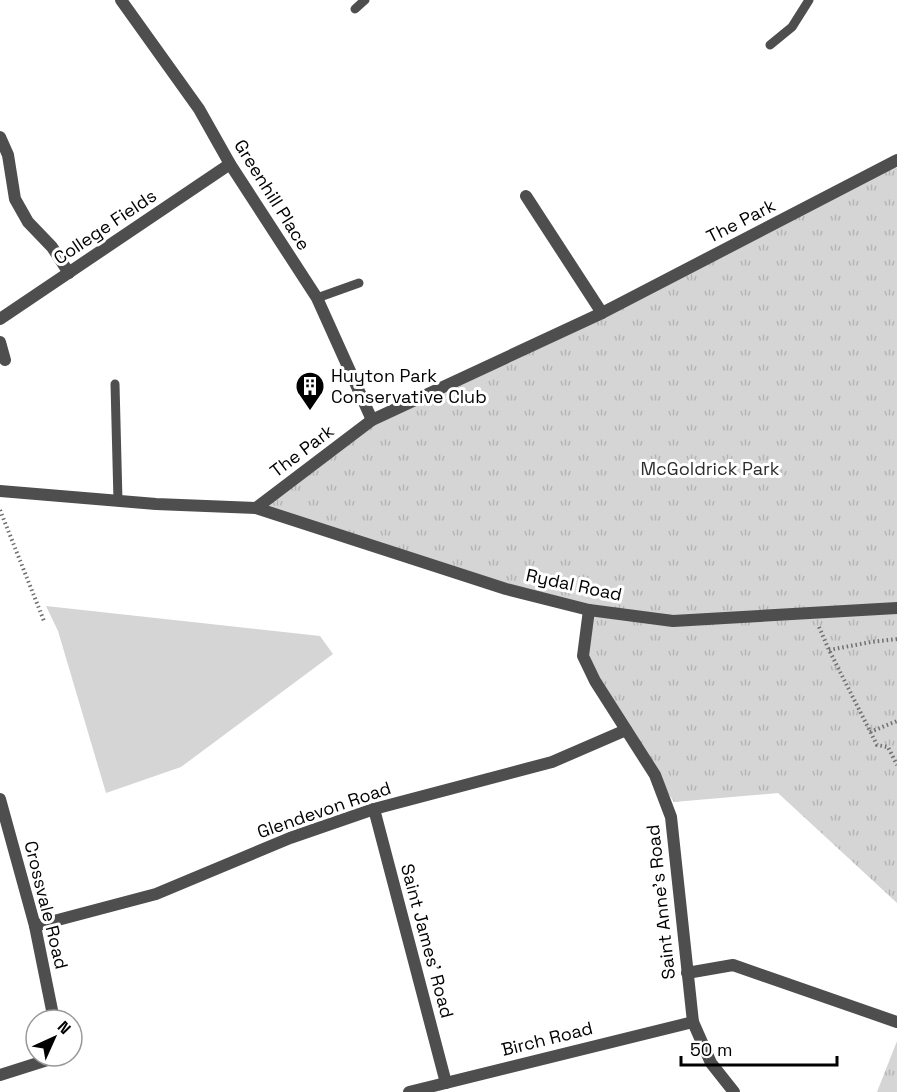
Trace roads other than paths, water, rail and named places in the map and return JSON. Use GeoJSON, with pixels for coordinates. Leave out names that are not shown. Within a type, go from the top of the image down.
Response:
{"type":"FeatureCollection","features":[{"type":"Feature","properties":{"kind":"street","name":"Greenhill Place"},"geometry":{"type":"LineString","coordinates":[[121,0],[199,109],[230,164],[317,297],[372,420]]}},
{"type":"Feature","properties":{"kind":"street"},"geometry":{"type":"LineString","coordinates":[[0,137],[8,154],[15,199],[28,222],[52,247],[69,273]]}},
{"type":"Feature","properties":{"kind":"street","name":"College Fields"},"geometry":{"type":"LineString","coordinates":[[0,320],[230,164]]}},
{"type":"Feature","properties":{"kind":"street","name":"The Park"},"geometry":{"type":"LineString","coordinates":[[256,508],[372,420],[603,313],[895,164]]}},
{"type":"Feature","properties":{"kind":"street"},"geometry":{"type":"LineString","coordinates":[[526,196],[603,313]]}},
{"type":"Feature","properties":{"kind":"street"},"geometry":{"type":"LineString","coordinates":[[0,342],[5,360]]}},
{"type":"Feature","properties":{"kind":"street"},"geometry":{"type":"LineString","coordinates":[[0,491],[118,501],[256,508]]}},
{"type":"Feature","properties":{"kind":"street","name":"Rydal Road"},"geometry":{"type":"LineString","coordinates":[[256,508],[506,589],[589,610],[673,621],[897,608]]}},
{"type":"Feature","properties":{"kind":"street","name":"Saint Anne's Road"},"geometry":{"type":"LineString","coordinates":[[589,610],[583,656],[595,681],[655,775],[671,817],[693,1022],[711,1063],[734,1092]]}},
{"type":"Feature","properties":{"kind":"street","name":"Glendevon Road"},"geometry":{"type":"LineString","coordinates":[[35,926],[156,894],[290,838],[374,809],[552,762],[626,730]]}},
{"type":"Feature","properties":{"kind":"street","name":"Crossvale Road"},"geometry":{"type":"LineString","coordinates":[[0,799],[35,926],[52,1008]]}},
{"type":"Feature","properties":{"kind":"street","name":"Saint James' Road"},"geometry":{"type":"LineString","coordinates":[[374,809],[446,1083]]}},
{"type":"Feature","properties":{"kind":"street"},"geometry":{"type":"LineString","coordinates":[[687,973],[733,965],[897,1022]]}},
{"type":"Feature","properties":{"kind":"street","name":"Birch Road"},"geometry":{"type":"LineString","coordinates":[[409,1092],[693,1022]]}},
{"type":"Feature","properties":{"kind":"street"},"geometry":{"type":"LineString","coordinates":[[0,1075],[24,1067]]}},
{"type":"Feature","properties":{"kind":"lane"},"geometry":{"type":"LineString","coordinates":[[355,9],[364,0]]}},
{"type":"Feature","properties":{"kind":"lane"},"geometry":{"type":"LineString","coordinates":[[770,45],[792,27],[809,0]]}},
{"type":"Feature","properties":{"kind":"lane"},"geometry":{"type":"LineString","coordinates":[[317,297],[359,283]]}},
{"type":"Feature","properties":{"kind":"lane"},"geometry":{"type":"LineString","coordinates":[[115,384],[118,501]]}},
{"type":"Feature","properties":{"kind":"place","name":"Huyton Park Conservative Club"},"geometry":{"type":"Point","coordinates":[310,412]}},
{"type":"Feature","properties":{"kind":"park label","name":"McGoldrick Park"},"geometry":{"type":"Point","coordinates":[710,469]}}]}
